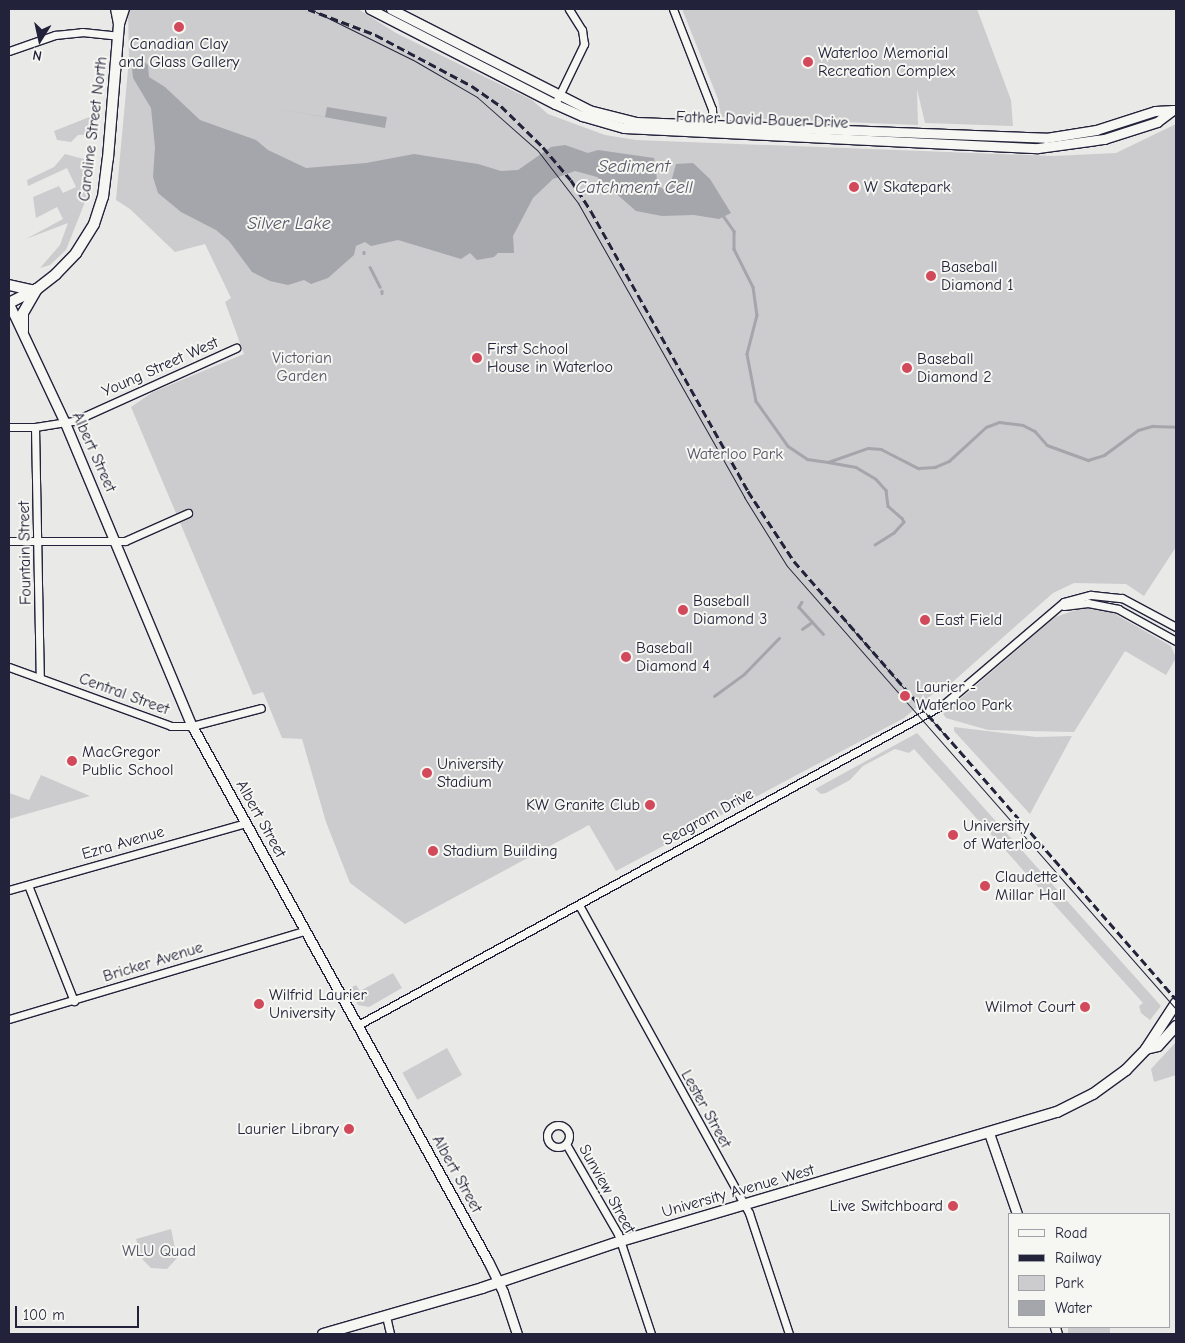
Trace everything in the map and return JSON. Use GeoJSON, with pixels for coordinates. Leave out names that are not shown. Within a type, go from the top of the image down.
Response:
{"type":"FeatureCollection","features":[{"type":"Feature","properties":{"kind":"main road","name":"Caroline Street North"},"geometry":{"type":"LineString","coordinates":[[9,303],[37,289],[76,253],[94,224],[103,197],[119,24],[116,9]]}},
{"type":"Feature","properties":{"kind":"main road"},"geometry":{"type":"LineString","coordinates":[[119,24],[124,9]]}},
{"type":"Feature","properties":{"kind":"main road"},"geometry":{"type":"LineString","coordinates":[[9,285],[18,290],[37,289]]}},
{"type":"Feature","properties":{"kind":"main road"},"geometry":{"type":"LineString","coordinates":[[23,331],[23,313],[37,289]]}},
{"type":"Feature","properties":{"kind":"main road","name":"University Avenue West"},"geometry":{"type":"LineString","coordinates":[[323,1334],[498,1282],[621,1241],[989,1132],[1072,1105],[1117,1077],[1146,1049],[1152,1036],[1176,1003]]}},
{"type":"Feature","properties":{"kind":"main road","name":"University Avenue West"},"geometry":{"type":"LineString","coordinates":[[1146,1049],[1158,1046],[1176,1026]]}},
{"type":"Feature","properties":{"kind":"street","name":"Father David Bauer Drive"},"geometry":{"type":"LineString","coordinates":[[391,9],[590,119],[624,128],[713,129],[1055,147],[1120,134],[1157,122],[1175,110]]}},
{"type":"Feature","properties":{"kind":"street"},"geometry":{"type":"LineString","coordinates":[[557,100],[584,44],[582,30],[570,9]]}},
{"type":"Feature","properties":{"kind":"street"},"geometry":{"type":"LineString","coordinates":[[674,9],[712,109],[713,129]]}},
{"type":"Feature","properties":{"kind":"street","name":"Father David Bauer Drive"},"geometry":{"type":"LineString","coordinates":[[374,10],[557,100]]}},
{"type":"Feature","properties":{"kind":"street"},"geometry":{"type":"LineString","coordinates":[[9,51],[55,35],[82,32],[118,36]]}},
{"type":"Feature","properties":{"kind":"street","name":"Albert Street"},"geometry":{"type":"LineString","coordinates":[[9,303],[65,423],[192,726],[358,1024],[498,1282],[517,1334]]}},
{"type":"Feature","properties":{"kind":"street","name":"Young Street West"},"geometry":{"type":"LineString","coordinates":[[9,427],[35,427],[65,423],[236,348]]}},
{"type":"Feature","properties":{"kind":"street","name":"Fountain Street"},"geometry":{"type":"LineString","coordinates":[[35,427],[39,541],[40,678]]}},
{"type":"Feature","properties":{"kind":"street"},"geometry":{"type":"LineString","coordinates":[[9,541],[126,541],[188,513]]}},
{"type":"Feature","properties":{"kind":"street","name":"Seagram Drive"},"geometry":{"type":"LineString","coordinates":[[358,1024],[944,704],[1054,609],[1080,597],[1107,595],[1131,601],[1176,627]]}},
{"type":"Feature","properties":{"kind":"street","name":"Seagram Drive"},"geometry":{"type":"LineString","coordinates":[[1054,609],[1080,603],[1100,604],[1138,618],[1176,641]]}},
{"type":"Feature","properties":{"kind":"street","name":"Central Street"},"geometry":{"type":"LineString","coordinates":[[9,667],[171,726],[192,726],[260,708]]}},
{"type":"Feature","properties":{"kind":"street","name":"Ezra Avenue"},"geometry":{"type":"LineString","coordinates":[[9,890],[245,823]]}},
{"type":"Feature","properties":{"kind":"street"},"geometry":{"type":"LineString","coordinates":[[28,885],[74,1001]]}},
{"type":"Feature","properties":{"kind":"street","name":"Lester Street"},"geometry":{"type":"LineString","coordinates":[[579,904],[744,1204],[789,1334]]}},
{"type":"Feature","properties":{"kind":"street","name":"Bricker Avenue"},"geometry":{"type":"LineString","coordinates":[[9,1019],[305,931]]}},
{"type":"Feature","properties":{"kind":"street"},"geometry":{"type":"LineString","coordinates":[[989,1132],[1017,1213]]}},
{"type":"Feature","properties":{"kind":"street","name":"Sunview Street"},"geometry":{"type":"LineString","coordinates":[[566,1144],[621,1241],[651,1334]]}},
{"type":"Feature","properties":{"kind":"street"},"geometry":{"type":"LineString","coordinates":[[386,1316],[390,1334]]}},
{"type":"Feature","properties":{"kind":"green space","name":"Waterloo Park"},"geometry":{"type":"Polygon","coordinates":[[[128,9],[358,9],[396,33],[532,100],[548,114],[605,135],[636,140],[1053,156],[1116,153],[1176,124],[1176,547],[1144,596],[1126,584],[1074,583],[1053,593],[947,687],[934,693],[904,718],[616,871],[589,825],[405,924],[350,883],[326,822],[302,739],[282,738],[263,692],[253,695],[131,407],[153,392],[244,354],[225,302],[231,298],[205,244],[175,252],[130,209],[116,200],[129,59],[128,9]]]}},
{"type":"Feature","properties":{"kind":"green space","name":"Waterloo Memorial Recreation Complex"},"geometry":{"type":"Polygon","coordinates":[[[682,9],[977,9],[1011,100],[1013,126],[925,123],[917,89],[918,125],[721,117],[718,99],[682,9]]]}},
{"type":"Feature","properties":{"kind":"green space"},"geometry":{"type":"Polygon","coordinates":[[[97,114],[96,134],[78,135],[71,142],[57,140],[54,131],[97,114]]]}},
{"type":"Feature","properties":{"kind":"green space"},"geometry":{"type":"Polygon","coordinates":[[[65,154],[91,161],[87,197],[66,250],[50,265],[40,268],[60,245],[68,223],[26,239],[63,219],[57,207],[36,218],[33,197],[59,186],[63,193],[76,187],[67,168],[28,186],[27,180],[54,167],[65,154]]]}},
{"type":"Feature","properties":{"kind":"green space"},"geometry":{"type":"Polygon","coordinates":[[[1082,608],[1108,610],[1171,646],[1176,658],[1166,675],[1125,651],[1074,732],[988,730],[946,718],[943,714],[1055,617],[1082,608]]]}},
{"type":"Feature","properties":{"kind":"green space"},"geometry":{"type":"Polygon","coordinates":[[[954,727],[1036,737],[1072,736],[1030,814],[954,731],[954,727]]]}},
{"type":"Feature","properties":{"kind":"green space"},"geometry":{"type":"Polygon","coordinates":[[[917,733],[1161,1006],[1150,1020],[1141,1013],[1139,1006],[1143,1003],[914,749],[909,753],[895,749],[863,766],[850,780],[826,793],[821,794],[815,789],[917,733]]]}},
{"type":"Feature","properties":{"kind":"green space"},"geometry":{"type":"Polygon","coordinates":[[[41,775],[90,796],[9,819],[9,793],[29,800],[41,775]]]}},
{"type":"Feature","properties":{"kind":"green space"},"geometry":{"type":"Polygon","coordinates":[[[393,973],[402,988],[369,1007],[358,1005],[349,989],[356,985],[360,991],[393,973]]]}},
{"type":"Feature","properties":{"kind":"green space"},"geometry":{"type":"Polygon","coordinates":[[[1176,1042],[1176,1075],[1154,1082],[1151,1069],[1176,1042]]]}},
{"type":"Feature","properties":{"kind":"green space"},"geometry":{"type":"Polygon","coordinates":[[[447,1048],[462,1075],[417,1100],[402,1073],[447,1048]]]}},
{"type":"Feature","properties":{"kind":"green space","name":"WLU Quad"},"geometry":{"type":"Polygon","coordinates":[[[171,1229],[177,1258],[167,1269],[151,1268],[143,1260],[136,1239],[171,1229]]]}},
{"type":"Feature","properties":{"kind":"green space"},"geometry":{"type":"Polygon","coordinates":[[[1068,1328],[1110,1328],[1110,1334],[1068,1334],[1068,1328]]]}},
{"type":"Feature","properties":{"kind":"water","name":"Silver Lake"},"geometry":{"type":"Polygon","coordinates":[[[140,58],[148,65],[149,77],[165,87],[200,120],[256,140],[268,150],[306,168],[366,163],[414,154],[478,164],[501,171],[518,170],[551,147],[565,145],[588,153],[598,150],[654,158],[658,186],[665,190],[669,189],[676,164],[693,163],[710,179],[731,213],[719,219],[694,215],[662,216],[636,211],[597,177],[575,171],[553,179],[533,198],[513,236],[514,253],[498,253],[494,257],[477,260],[470,253],[461,259],[398,240],[371,246],[365,242],[356,246],[354,255],[328,278],[311,284],[304,280],[288,285],[270,281],[252,272],[229,241],[216,230],[181,212],[158,193],[153,177],[155,147],[151,108],[133,78],[132,67],[140,58]]]}},
{"type":"Feature","properties":{"kind":"water"},"geometry":{"type":"Polygon","coordinates":[[[263,106],[325,117],[327,107],[387,117],[385,128],[263,106]]]}},
{"type":"Feature","properties":{"kind":"waterway"},"geometry":{"type":"LineString","coordinates":[[722,214],[734,231],[734,249],[753,287],[757,315],[747,354],[756,401],[788,446],[807,459],[828,462],[868,448],[881,449],[918,468],[935,467],[949,461],[986,427],[999,422],[1023,425],[1035,431],[1047,445],[1088,460],[1104,455],[1138,430],[1152,426],[1176,427]]}},
{"type":"Feature","properties":{"kind":"waterway"},"geometry":{"type":"LineString","coordinates":[[370,267],[380,287]]}},
{"type":"Feature","properties":{"kind":"waterway"},"geometry":{"type":"LineString","coordinates":[[828,462],[856,467],[876,479],[886,490],[888,506],[902,518],[904,522],[894,533],[875,545]]}},
{"type":"Feature","properties":{"kind":"waterway"},"geometry":{"type":"LineString","coordinates":[[802,602],[799,607],[823,634]]}},
{"type":"Feature","properties":{"kind":"waterway"},"geometry":{"type":"LineString","coordinates":[[802,629],[812,622]]}},
{"type":"Feature","properties":{"kind":"waterway"},"geometry":{"type":"LineString","coordinates":[[714,696],[744,674],[779,638]]}},
{"type":"Feature","properties":{"kind":"tram line"},"geometry":{"type":"LineString","coordinates":[[316,12],[415,61],[477,97],[538,151],[578,203],[744,497],[787,566],[1176,1009]]}},
{"type":"Feature","properties":{"kind":"tram line"},"geometry":{"type":"LineString","coordinates":[[845,621],[943,733]]}},
{"type":"Feature","properties":{"kind":"railway"},"geometry":{"type":"LineString","coordinates":[[308,9],[376,35],[472,86],[501,106],[543,147],[571,180],[591,211],[748,491],[794,561],[1176,999]]}},
{"type":"Feature","properties":{"kind":"place","name":"Canadian Clay and Glass Gallery"},"geometry":{"type":"Point","coordinates":[179,27]}},
{"type":"Feature","properties":{"kind":"place","name":"Waterloo Memorial Recreation Complex"},"geometry":{"type":"Point","coordinates":[808,62]}},
{"type":"Feature","properties":{"kind":"place","name":"W Skatepark"},"geometry":{"type":"Point","coordinates":[854,187]}},
{"type":"Feature","properties":{"kind":"place","name":"Baseball Diamond 1"},"geometry":{"type":"Point","coordinates":[931,276]}},
{"type":"Feature","properties":{"kind":"place","name":"First School House in Waterloo"},"geometry":{"type":"Point","coordinates":[477,358]}},
{"type":"Feature","properties":{"kind":"place","name":"Baseball Diamond 2"},"geometry":{"type":"Point","coordinates":[907,368]}},
{"type":"Feature","properties":{"kind":"place","name":"Baseball Diamond 3"},"geometry":{"type":"Point","coordinates":[683,610]}},
{"type":"Feature","properties":{"kind":"place","name":"East Field"},"geometry":{"type":"Point","coordinates":[925,620]}},
{"type":"Feature","properties":{"kind":"place","name":"Baseball Diamond 4"},"geometry":{"type":"Point","coordinates":[626,657]}},
{"type":"Feature","properties":{"kind":"place","name":"Laurier - Waterloo Park"},"geometry":{"type":"Point","coordinates":[905,696]}},
{"type":"Feature","properties":{"kind":"place","name":"MacGregor Public School"},"geometry":{"type":"Point","coordinates":[72,761]}},
{"type":"Feature","properties":{"kind":"place","name":"University Stadium"},"geometry":{"type":"Point","coordinates":[427,773]}},
{"type":"Feature","properties":{"kind":"place","name":"KW Granite Club"},"geometry":{"type":"Point","coordinates":[650,805]}},
{"type":"Feature","properties":{"kind":"place","name":"University of Waterloo"},"geometry":{"type":"Point","coordinates":[953,835]}},
{"type":"Feature","properties":{"kind":"place","name":"Stadium Building"},"geometry":{"type":"Point","coordinates":[433,851]}},
{"type":"Feature","properties":{"kind":"place","name":"Claudette Millar Hall"},"geometry":{"type":"Point","coordinates":[985,886]}},
{"type":"Feature","properties":{"kind":"place","name":"Wilfrid Laurier University"},"geometry":{"type":"Point","coordinates":[259,1004]}},
{"type":"Feature","properties":{"kind":"place","name":"Wilmot Court"},"geometry":{"type":"Point","coordinates":[1085,1007]}},
{"type":"Feature","properties":{"kind":"place","name":"Laurier Library"},"geometry":{"type":"Point","coordinates":[349,1129]}},
{"type":"Feature","properties":{"kind":"place","name":"Live Switchboard"},"geometry":{"type":"Point","coordinates":[953,1206]}},
{"type":"Feature","properties":{"kind":"water label","name":"Sediment Catchment Cell"},"geometry":{"type":"Point","coordinates":[634,178]}},
{"type":"Feature","properties":{"kind":"park label","name":"Victorian Garden"},"geometry":{"type":"Point","coordinates":[302,367]}}]}
